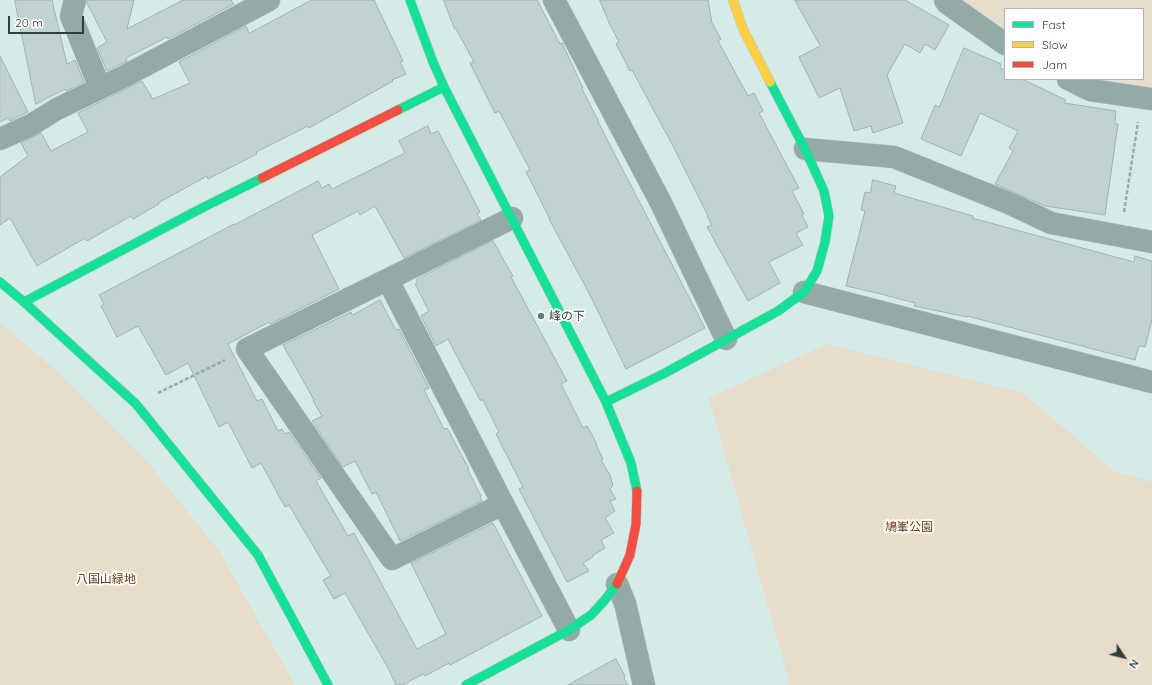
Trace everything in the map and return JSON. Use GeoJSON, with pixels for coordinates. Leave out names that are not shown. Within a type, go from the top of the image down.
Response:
{"type":"FeatureCollection","features":[{"type":"Feature","properties":{"kind":"street"},"geometry":{"type":"LineString","coordinates":[[75,0],[71,16],[100,88]]}},
{"type":"Feature","properties":{"kind":"street"},"geometry":{"type":"LineString","coordinates":[[410,0],[444,87],[606,402],[631,463],[638,490],[636,524],[630,555],[617,584],[604,601],[591,615],[569,630],[466,685]]}},
{"type":"Feature","properties":{"kind":"street"},"geometry":{"type":"LineString","coordinates":[[554,0],[661,203],[726,339]]}},
{"type":"Feature","properties":{"kind":"street"},"geometry":{"type":"LineString","coordinates":[[606,402],[665,373],[778,311],[804,292],[817,271],[825,242],[829,216],[824,191],[805,148],[743,29],[733,0]]}},
{"type":"Feature","properties":{"kind":"street"},"geometry":{"type":"LineString","coordinates":[[945,0],[947,3],[1004,43]]}},
{"type":"Feature","properties":{"kind":"street"},"geometry":{"type":"LineString","coordinates":[[0,139],[31,125],[57,109],[100,88],[263,1]]}},
{"type":"Feature","properties":{"kind":"street"},"geometry":{"type":"LineString","coordinates":[[1070,80],[1090,90],[1147,98]]}},
{"type":"Feature","properties":{"kind":"street"},"geometry":{"type":"LineString","coordinates":[[24,302],[200,209],[444,87]]}},
{"type":"Feature","properties":{"kind":"street"},"geometry":{"type":"LineString","coordinates":[[805,148],[894,157],[1011,204],[1051,223],[1152,242]]}},
{"type":"Feature","properties":{"kind":"street"},"geometry":{"type":"LineString","coordinates":[[503,504],[392,559],[247,349],[512,218]]}},
{"type":"Feature","properties":{"kind":"street"},"geometry":{"type":"LineString","coordinates":[[388,280],[569,630]]}},
{"type":"Feature","properties":{"kind":"street"},"geometry":{"type":"LineString","coordinates":[[0,282],[136,404],[258,555],[328,685]]}},
{"type":"Feature","properties":{"kind":"street"},"geometry":{"type":"LineString","coordinates":[[804,292],[1152,382]]}},
{"type":"Feature","properties":{"kind":"street"},"geometry":{"type":"LineString","coordinates":[[617,584],[625,603],[644,685]]}},
{"type":"Feature","properties":{"kind":"path"},"geometry":{"type":"LineString","coordinates":[[1120,236],[1147,98]]}},
{"type":"Feature","properties":{"kind":"path"},"geometry":{"type":"LineString","coordinates":[[154,395],[247,349]]}},
{"type":"Feature","properties":{"kind":"green space"},"geometry":{"type":"Polygon","coordinates":[[[959,0],[1152,0],[1152,88],[1108,80],[1144,80],[1144,8],[1004,8],[1004,33],[959,0]]]}},
{"type":"Feature","properties":{"kind":"green space","name":"八国山緑地"},"geometry":{"type":"Polygon","coordinates":[[[0,323],[57,371],[145,459],[219,551],[295,685],[0,685],[0,323]]]}},
{"type":"Feature","properties":{"kind":"green space","name":"鳩峯公園"},"geometry":{"type":"Polygon","coordinates":[[[827,344],[1023,393],[1114,471],[1152,482],[1152,685],[788,685],[789,681],[709,398],[827,344]]]}},
{"type":"Feature","properties":{"kind":"building"},"geometry":{"type":"Polygon","coordinates":[[[15,0],[52,0],[67,64],[75,60],[84,82],[66,91],[65,89],[36,104],[15,0]]]}},
{"type":"Feature","properties":{"kind":"building"},"geometry":{"type":"Polygon","coordinates":[[[87,0],[134,0],[127,29],[183,0],[231,0],[234,4],[168,39],[167,37],[126,58],[127,61],[107,71],[97,48],[107,42],[87,3],[87,0]]]}},
{"type":"Feature","properties":{"kind":"building"},"geometry":{"type":"Polygon","coordinates":[[[312,0],[374,0],[403,61],[400,62],[406,74],[392,80],[393,81],[309,128],[308,126],[256,152],[257,154],[208,179],[207,176],[158,203],[159,204],[133,219],[131,216],[87,241],[85,238],[37,266],[10,218],[0,225],[0,177],[28,156],[21,143],[41,133],[51,151],[88,132],[78,113],[142,81],[153,99],[190,83],[179,62],[246,26],[249,33],[312,0]]]}},
{"type":"Feature","properties":{"kind":"building"},"geometry":{"type":"Polygon","coordinates":[[[444,0],[537,0],[560,44],[563,43],[583,88],[582,89],[598,122],[705,328],[626,369],[589,293],[549,219],[526,172],[530,170],[499,111],[495,113],[470,63],[474,62],[455,29],[444,0]]]}},
{"type":"Feature","properties":{"kind":"building"},"geometry":{"type":"Polygon","coordinates":[[[600,0],[708,0],[712,23],[721,39],[718,41],[748,96],[754,93],[763,111],[759,113],[799,188],[792,191],[804,214],[802,215],[808,227],[796,233],[803,245],[769,262],[780,283],[748,301],[707,227],[712,225],[673,146],[632,70],[630,71],[616,44],[619,42],[600,0]]]}},
{"type":"Feature","properties":{"kind":"building"},"geometry":{"type":"Polygon","coordinates":[[[795,0],[905,0],[949,25],[935,50],[925,44],[920,53],[905,44],[887,75],[903,123],[873,133],[871,126],[854,131],[840,88],[819,98],[799,57],[820,46],[795,0]]]}},
{"type":"Feature","properties":{"kind":"building"},"geometry":{"type":"Polygon","coordinates":[[[964,48],[1001,64],[1000,68],[1004,70],[1004,80],[1024,80],[1066,100],[1064,103],[1116,111],[1115,124],[1118,124],[1105,215],[1045,206],[995,184],[1013,151],[1009,148],[1018,131],[980,113],[961,156],[921,139],[935,105],[939,107],[964,48]]]}},
{"type":"Feature","properties":{"kind":"building"},"geometry":{"type":"Polygon","coordinates":[[[0,56],[28,112],[10,121],[8,118],[0,122],[0,56]]]}},
{"type":"Feature","properties":{"kind":"building"},"geometry":{"type":"Polygon","coordinates":[[[428,126],[431,134],[438,131],[480,212],[477,214],[481,220],[404,258],[375,206],[360,215],[358,211],[312,235],[339,289],[270,324],[269,322],[228,344],[257,401],[262,399],[278,431],[282,429],[285,434],[289,432],[321,478],[316,481],[348,536],[354,533],[417,649],[446,634],[411,563],[493,523],[542,616],[450,665],[449,663],[425,676],[423,674],[403,685],[396,685],[387,666],[345,593],[334,599],[323,580],[331,576],[289,505],[285,507],[261,463],[252,468],[228,422],[219,427],[188,363],[166,375],[138,326],[117,337],[101,306],[104,304],[99,295],[318,181],[322,188],[329,184],[332,189],[405,153],[399,141],[428,126]]]}},
{"type":"Feature","properties":{"kind":"building"},"geometry":{"type":"Polygon","coordinates":[[[873,180],[896,186],[894,193],[973,216],[972,218],[1134,262],[1135,256],[1152,261],[1152,320],[1145,347],[1139,346],[1135,360],[967,316],[914,306],[915,303],[846,286],[865,211],[861,210],[865,192],[870,193],[873,180]]]}},
{"type":"Feature","properties":{"kind":"building"},"geometry":{"type":"Polygon","coordinates":[[[493,241],[513,276],[511,277],[567,381],[561,384],[583,428],[587,426],[597,444],[596,445],[603,459],[601,460],[610,475],[613,486],[610,489],[616,499],[610,501],[615,511],[605,518],[614,533],[601,540],[605,548],[583,563],[589,571],[567,582],[519,489],[523,487],[496,434],[499,432],[483,400],[480,400],[448,339],[436,346],[421,316],[429,311],[415,284],[418,283],[416,280],[493,241]]]}},
{"type":"Feature","properties":{"kind":"building"},"geometry":{"type":"Polygon","coordinates":[[[380,300],[396,330],[399,329],[429,388],[424,390],[444,429],[447,428],[469,469],[468,470],[482,501],[400,541],[376,492],[372,494],[355,461],[343,467],[312,421],[322,416],[283,345],[351,312],[352,315],[380,300]]]}},
{"type":"Feature","properties":{"kind":"building"},"geometry":{"type":"Polygon","coordinates":[[[616,659],[628,685],[568,685],[616,659]]]}},
{"type":"Feature","properties":{"kind":"traffic: fast"},"geometry":{"type":"LineString","coordinates":[[410,0],[444,87],[606,402],[631,463],[637,491]]}},
{"type":"Feature","properties":{"kind":"traffic: fast"},"geometry":{"type":"LineString","coordinates":[[606,402],[665,373],[778,311],[804,292],[817,271],[825,242],[829,216],[824,191],[805,149],[770,82]]}},
{"type":"Feature","properties":{"kind":"traffic: fast"},"geometry":{"type":"LineString","coordinates":[[398,110],[444,87]]}},
{"type":"Feature","properties":{"kind":"traffic: fast"},"geometry":{"type":"LineString","coordinates":[[24,302],[262,178]]}},
{"type":"Feature","properties":{"kind":"traffic: fast"},"geometry":{"type":"LineString","coordinates":[[0,282],[136,404],[258,555],[328,685]]}},
{"type":"Feature","properties":{"kind":"traffic: fast"},"geometry":{"type":"LineString","coordinates":[[466,685],[569,630],[591,615],[617,584]]}},
{"type":"Feature","properties":{"kind":"traffic: slow"},"geometry":{"type":"LineString","coordinates":[[733,0],[743,29],[770,82]]}},
{"type":"Feature","properties":{"kind":"traffic: jam"},"geometry":{"type":"LineString","coordinates":[[262,178],[398,110]]}},
{"type":"Feature","properties":{"kind":"traffic: jam"},"geometry":{"type":"LineString","coordinates":[[617,584],[630,555],[636,524],[637,491]]}},
{"type":"Feature","properties":{"kind":"place","name":"峰の下"},"geometry":{"type":"Point","coordinates":[541,316]}}]}
